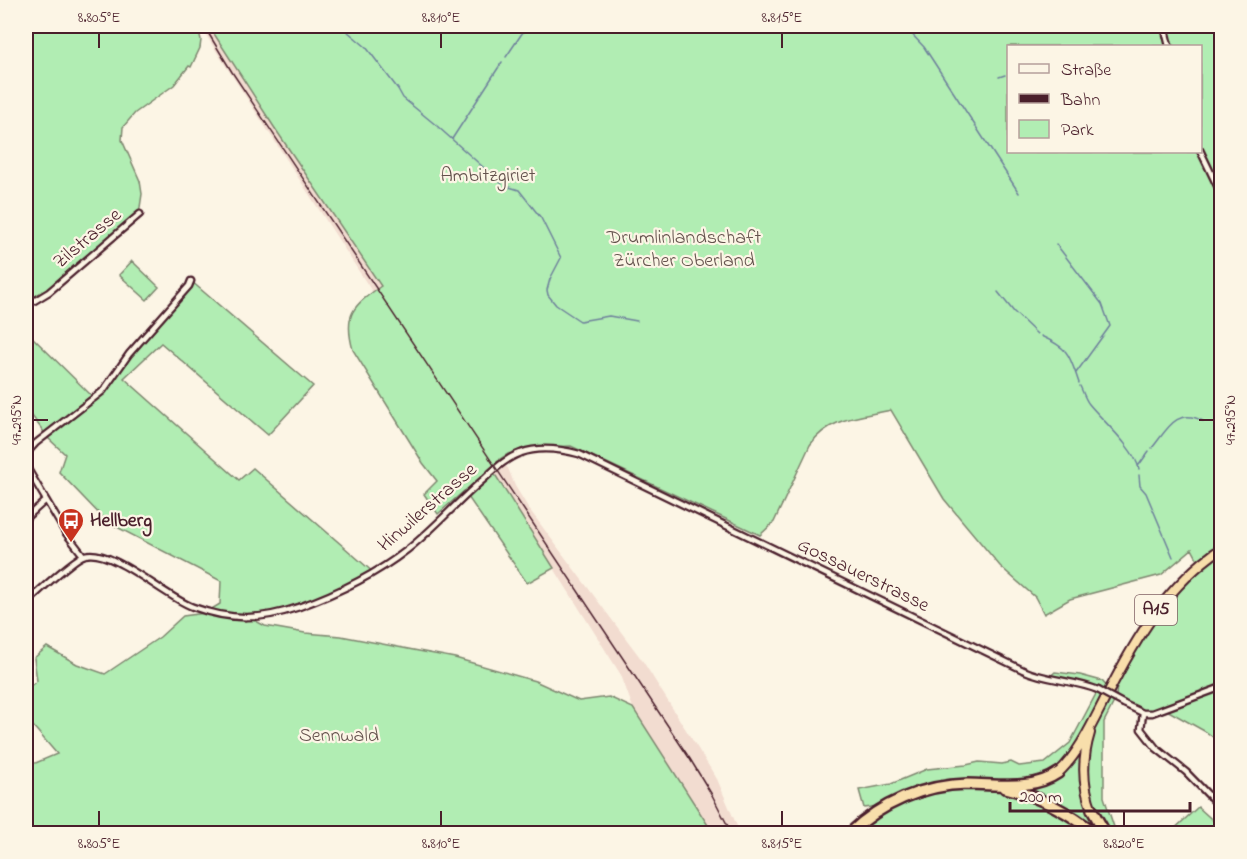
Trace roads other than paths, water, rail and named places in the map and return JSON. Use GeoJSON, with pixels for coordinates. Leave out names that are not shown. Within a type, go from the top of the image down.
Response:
{"type":"FeatureCollection","features":[{"type":"Feature","properties":{"kind":"highway","name":"A15"},"geometry":{"type":"LineString","coordinates":[[849,834],[873,813],[904,797],[938,787],[973,784],[1031,784],[1044,781],[1058,773],[1072,757],[1130,651],[1154,613],[1182,580],[1221,548]]}},
{"type":"Feature","properties":{"kind":"highway","name":"A15"},"geometry":{"type":"LineString","coordinates":[[1095,717],[1087,742],[1084,762],[1085,784],[1092,810],[1106,834]]}},
{"type":"Feature","properties":{"kind":"highway","name":"A15"},"geometry":{"type":"LineString","coordinates":[[973,784],[1000,787],[1040,799],[1069,815],[1096,834]]}},
{"type":"Feature","properties":{"kind":"street"},"geometry":{"type":"LineString","coordinates":[[1164,26],[1169,45]]}},
{"type":"Feature","properties":{"kind":"street"},"geometry":{"type":"LineString","coordinates":[[1201,153],[1221,196]]}},
{"type":"Feature","properties":{"kind":"street","name":"Zilstrasse"},"geometry":{"type":"LineString","coordinates":[[26,306],[50,292],[140,214]]}},
{"type":"Feature","properties":{"kind":"street"},"geometry":{"type":"LineString","coordinates":[[26,454],[41,439],[103,391],[129,354],[191,281]]}},
{"type":"Feature","properties":{"kind":"street","name":"Gossauerstrasse"},"geometry":{"type":"LineString","coordinates":[[496,468],[520,453],[541,449],[559,449],[579,454],[1023,670],[1040,677],[1082,683],[1143,713]]}},
{"type":"Feature","properties":{"kind":"street"},"geometry":{"type":"LineString","coordinates":[[26,466],[65,532],[83,555],[74,560],[26,603]]}},
{"type":"Feature","properties":{"kind":"street","name":"Hinwilerstrasse"},"geometry":{"type":"LineString","coordinates":[[83,555],[95,553],[110,559],[192,607],[238,618],[277,615],[317,601],[356,583],[392,561],[496,468]]}},
{"type":"Feature","properties":{"kind":"street"},"geometry":{"type":"LineString","coordinates":[[26,518],[46,500]]}},
{"type":"Feature","properties":{"kind":"street"},"geometry":{"type":"LineString","coordinates":[[1221,687],[1158,711],[1143,713],[1141,729],[1153,745],[1186,772],[1221,809]]}},
{"type":"Feature","properties":{"kind":"street"},"geometry":{"type":"LineString","coordinates":[[1008,832],[1021,831],[1024,834]]}},
{"type":"Feature","properties":{"kind":"waterway"},"geometry":{"type":"LineString","coordinates":[[341,26],[366,47],[403,98],[502,184]]}},
{"type":"Feature","properties":{"kind":"waterway"},"geometry":{"type":"LineString","coordinates":[[506,57],[527,26]]}},
{"type":"Feature","properties":{"kind":"waterway"},"geometry":{"type":"LineString","coordinates":[[904,26],[924,47],[1019,193]]}},
{"type":"Feature","properties":{"kind":"waterway"},"geometry":{"type":"LineString","coordinates":[[452,139],[502,62]]}},
{"type":"Feature","properties":{"kind":"waterway"},"geometry":{"type":"LineString","coordinates":[[999,77],[1005,75]]}},
{"type":"Feature","properties":{"kind":"waterway"},"geometry":{"type":"LineString","coordinates":[[506,186],[519,190],[541,218],[561,258],[547,290],[556,305],[580,321],[609,316],[637,321]]}},
{"type":"Feature","properties":{"kind":"waterway"},"geometry":{"type":"LineString","coordinates":[[1056,244],[1102,304],[1110,326],[1076,373]]}},
{"type":"Feature","properties":{"kind":"waterway"},"geometry":{"type":"LineString","coordinates":[[998,292],[1014,312],[1037,334]]}},
{"type":"Feature","properties":{"kind":"waterway"},"geometry":{"type":"LineString","coordinates":[[1041,336],[1063,349],[1073,365],[1079,383]]}},
{"type":"Feature","properties":{"kind":"waterway"},"geometry":{"type":"LineString","coordinates":[[1080,386],[1089,404],[1118,435],[1139,469]]}},
{"type":"Feature","properties":{"kind":"waterway"},"geometry":{"type":"LineString","coordinates":[[1152,448],[1173,422],[1186,417],[1194,417],[1203,421]]}},
{"type":"Feature","properties":{"kind":"waterway"},"geometry":{"type":"LineString","coordinates":[[1139,465],[1149,451]]}},
{"type":"Feature","properties":{"kind":"waterway"},"geometry":{"type":"LineString","coordinates":[[1139,475],[1140,486],[1146,493],[1173,557]]}},
{"type":"Feature","properties":{"kind":"railway"},"geometry":{"type":"LineString","coordinates":[[204,26],[232,72],[690,759],[732,834]]}},
{"type":"Feature","properties":{"kind":"place","name":"Hellberg"},"geometry":{"type":"Point","coordinates":[71,544]}},
{"type":"Feature","properties":{"kind":"park label","name":"Ambitzgiriet"},"geometry":{"type":"Point","coordinates":[488,176]}},
{"type":"Feature","properties":{"kind":"park label","name":"Drumlinlandschaft Zürcher Oberland"},"geometry":{"type":"Point","coordinates":[684,250]}},
{"type":"Feature","properties":{"kind":"park label","name":"Sennwald"},"geometry":{"type":"Point","coordinates":[339,736]}}]}
